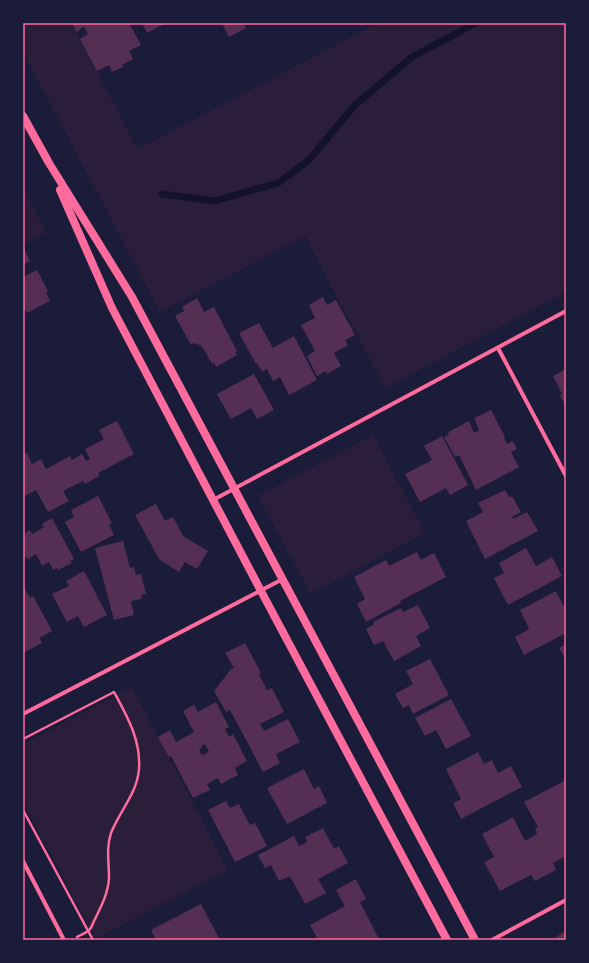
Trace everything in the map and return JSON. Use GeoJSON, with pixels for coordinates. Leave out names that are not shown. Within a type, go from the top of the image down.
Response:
{"type":"FeatureCollection","features":[{"type":"Feature","properties":{"kind":"main road"},"geometry":{"type":"LineString","coordinates":[[23,116],[49,163],[132,297],[475,940]]}},
{"type":"Feature","properties":{"kind":"main road"},"geometry":{"type":"LineString","coordinates":[[49,163],[112,308],[446,940]]}},
{"type":"Feature","properties":{"kind":"street"},"geometry":{"type":"LineString","coordinates":[[213,501],[566,310]]}},
{"type":"Feature","properties":{"kind":"street"},"geometry":{"type":"LineString","coordinates":[[498,348],[566,476]]}},
{"type":"Feature","properties":{"kind":"street"},"geometry":{"type":"LineString","coordinates":[[23,714],[283,579]]}},
{"type":"Feature","properties":{"kind":"street"},"geometry":{"type":"LineString","coordinates":[[23,861],[64,940]]}},
{"type":"Feature","properties":{"kind":"street"},"geometry":{"type":"LineString","coordinates":[[492,940],[566,900]]}},
{"type":"Feature","properties":{"kind":"path"},"geometry":{"type":"LineString","coordinates":[[23,739],[114,692],[131,723],[136,739],[139,769],[135,788],[129,802],[118,818],[111,834],[108,848],[109,880],[106,897],[90,930],[72,940]]}},
{"type":"Feature","properties":{"kind":"path"},"geometry":{"type":"LineString","coordinates":[[23,810],[93,940]]}},
{"type":"Feature","properties":{"kind":"shaded area"},"geometry":{"type":"Polygon","coordinates":[[[23,23],[71,23],[138,149],[378,23],[566,23],[566,292],[385,388],[305,236],[160,312],[23,52],[23,23]]]}},
{"type":"Feature","properties":{"kind":"shaded area"},"geometry":{"type":"Polygon","coordinates":[[[23,188],[46,232],[23,244],[23,188]]]}},
{"type":"Feature","properties":{"kind":"shaded area"},"geometry":{"type":"Polygon","coordinates":[[[373,435],[425,533],[311,594],[258,496],[373,435]]]}},
{"type":"Feature","properties":{"kind":"shaded area"},"geometry":{"type":"Polygon","coordinates":[[[132,687],[228,870],[95,939],[23,802],[23,744],[132,687]]]}},
{"type":"Feature","properties":{"kind":"building"},"geometry":{"type":"Polygon","coordinates":[[[72,23],[129,23],[141,45],[129,51],[133,59],[122,65],[123,67],[112,72],[109,65],[97,71],[80,39],[88,34],[84,27],[76,32],[72,23]]]}},
{"type":"Feature","properties":{"kind":"building"},"geometry":{"type":"Polygon","coordinates":[[[142,23],[166,23],[147,33],[142,23]]]}},
{"type":"Feature","properties":{"kind":"building"},"geometry":{"type":"Polygon","coordinates":[[[222,23],[244,23],[246,28],[229,37],[222,23]]]}},
{"type":"Feature","properties":{"kind":"building"},"geometry":{"type":"Polygon","coordinates":[[[23,247],[30,261],[23,265],[23,247]]]}},
{"type":"Feature","properties":{"kind":"building"},"geometry":{"type":"Polygon","coordinates":[[[37,270],[48,291],[46,292],[50,301],[27,313],[26,310],[23,312],[23,277],[37,270]]]}},
{"type":"Feature","properties":{"kind":"building"},"geometry":{"type":"Polygon","coordinates":[[[323,297],[327,305],[336,300],[355,335],[345,340],[348,345],[334,353],[341,366],[327,374],[326,371],[317,376],[307,356],[315,351],[301,325],[315,318],[309,305],[323,297]]]}},
{"type":"Feature","properties":{"kind":"building"},"geometry":{"type":"Polygon","coordinates":[[[197,298],[204,312],[214,307],[237,351],[235,352],[237,355],[216,367],[214,363],[212,364],[202,346],[194,343],[191,345],[175,316],[184,311],[182,307],[197,298]]]}},
{"type":"Feature","properties":{"kind":"building"},"geometry":{"type":"Polygon","coordinates":[[[259,323],[273,348],[294,336],[317,380],[289,395],[280,377],[273,381],[267,369],[262,372],[239,333],[259,323]]]}},
{"type":"Feature","properties":{"kind":"building"},"geometry":{"type":"Polygon","coordinates":[[[566,369],[566,407],[560,395],[562,394],[553,376],[566,369]]]}},
{"type":"Feature","properties":{"kind":"building"},"geometry":{"type":"Polygon","coordinates":[[[254,374],[274,410],[257,419],[251,408],[231,419],[217,394],[254,374]]]}},
{"type":"Feature","properties":{"kind":"building"},"geometry":{"type":"Polygon","coordinates":[[[491,410],[507,444],[513,441],[517,449],[511,452],[519,467],[476,490],[459,455],[455,457],[444,437],[449,435],[448,432],[469,421],[474,433],[479,430],[474,418],[491,410]]]}},
{"type":"Feature","properties":{"kind":"building"},"geometry":{"type":"Polygon","coordinates":[[[117,421],[134,454],[98,473],[99,476],[85,484],[83,481],[63,491],[69,501],[48,512],[36,490],[25,496],[23,493],[23,455],[27,453],[32,464],[41,459],[46,469],[70,456],[72,460],[82,454],[86,461],[90,459],[85,449],[104,439],[99,430],[117,421]]]}},
{"type":"Feature","properties":{"kind":"building"},"geometry":{"type":"Polygon","coordinates":[[[442,436],[468,485],[450,495],[446,488],[420,502],[405,474],[432,460],[424,446],[442,436]]]}},
{"type":"Feature","properties":{"kind":"building"},"geometry":{"type":"Polygon","coordinates":[[[505,490],[510,498],[512,496],[521,512],[512,517],[513,519],[527,512],[538,531],[485,559],[466,521],[483,512],[478,503],[505,490]]]}},
{"type":"Feature","properties":{"kind":"building"},"geometry":{"type":"Polygon","coordinates":[[[98,496],[112,523],[109,525],[114,535],[81,552],[65,522],[74,517],[71,510],[98,496]]]}},
{"type":"Feature","properties":{"kind":"building"},"geometry":{"type":"Polygon","coordinates":[[[156,504],[165,521],[173,517],[183,536],[208,551],[197,569],[185,562],[179,572],[159,559],[135,515],[156,504]]]}},
{"type":"Feature","properties":{"kind":"building"},"geometry":{"type":"Polygon","coordinates":[[[52,518],[74,559],[70,561],[72,563],[58,570],[57,568],[53,570],[49,562],[42,566],[36,554],[28,559],[26,557],[23,558],[23,534],[30,530],[32,534],[44,527],[42,524],[52,518]]]}},
{"type":"Feature","properties":{"kind":"building"},"geometry":{"type":"Polygon","coordinates":[[[123,541],[130,568],[134,567],[136,575],[141,574],[146,594],[141,595],[142,599],[131,601],[134,615],[114,620],[95,548],[123,541]]]}},
{"type":"Feature","properties":{"kind":"building"},"geometry":{"type":"Polygon","coordinates":[[[526,548],[536,566],[552,557],[562,576],[508,605],[494,578],[504,573],[499,563],[526,548]]]}},
{"type":"Feature","properties":{"kind":"building"},"geometry":{"type":"Polygon","coordinates":[[[417,552],[421,560],[434,553],[446,577],[400,601],[401,603],[366,622],[357,604],[365,599],[354,577],[386,560],[389,566],[417,552]]]}},
{"type":"Feature","properties":{"kind":"building"},"geometry":{"type":"Polygon","coordinates":[[[84,571],[107,615],[84,627],[78,616],[67,622],[52,594],[69,586],[66,581],[84,571]]]}},
{"type":"Feature","properties":{"kind":"building"},"geometry":{"type":"Polygon","coordinates":[[[23,585],[30,598],[33,596],[52,631],[39,638],[42,643],[23,653],[23,585]]]}},
{"type":"Feature","properties":{"kind":"building"},"geometry":{"type":"Polygon","coordinates":[[[556,591],[566,611],[566,633],[524,655],[515,637],[529,629],[520,610],[556,591]]]}},
{"type":"Feature","properties":{"kind":"building"},"geometry":{"type":"Polygon","coordinates":[[[418,605],[430,628],[416,636],[421,646],[394,661],[383,641],[374,645],[366,629],[374,624],[373,622],[401,608],[403,612],[418,605]]]}},
{"type":"Feature","properties":{"kind":"building"},"geometry":{"type":"Polygon","coordinates":[[[245,643],[261,673],[259,674],[267,690],[272,688],[284,712],[260,724],[264,731],[288,719],[300,742],[276,754],[280,763],[263,772],[230,710],[226,712],[214,691],[231,669],[234,668],[225,653],[245,643]]]}},
{"type":"Feature","properties":{"kind":"building"},"geometry":{"type":"Polygon","coordinates":[[[566,644],[566,660],[559,648],[566,644]]]}},
{"type":"Feature","properties":{"kind":"building"},"geometry":{"type":"Polygon","coordinates":[[[430,659],[449,695],[413,714],[409,705],[403,708],[395,694],[413,684],[406,671],[430,659]]]}},
{"type":"Feature","properties":{"kind":"building"},"geometry":{"type":"Polygon","coordinates":[[[451,699],[471,736],[446,749],[436,730],[425,736],[415,718],[451,699]]]}},
{"type":"Feature","properties":{"kind":"building"},"geometry":{"type":"Polygon","coordinates":[[[216,702],[229,727],[225,729],[229,737],[233,734],[247,761],[235,768],[238,775],[221,784],[218,778],[207,784],[210,790],[193,798],[171,756],[169,757],[158,737],[170,730],[176,742],[194,732],[183,711],[194,705],[198,712],[216,702]],[[205,744],[201,746],[202,748],[199,750],[202,755],[209,752],[205,744]]]}},
{"type":"Feature","properties":{"kind":"building"},"geometry":{"type":"Polygon","coordinates":[[[478,752],[484,764],[492,760],[498,773],[511,766],[522,787],[461,819],[453,803],[461,799],[446,769],[478,752]]]}},
{"type":"Feature","properties":{"kind":"building"},"geometry":{"type":"Polygon","coordinates":[[[304,769],[314,789],[319,786],[327,803],[287,824],[267,788],[304,769]]]}},
{"type":"Feature","properties":{"kind":"building"},"geometry":{"type":"Polygon","coordinates":[[[566,780],[566,856],[553,863],[556,870],[535,881],[531,875],[500,891],[484,862],[494,857],[482,834],[513,817],[525,841],[537,834],[535,829],[538,827],[524,802],[566,780]]]}},
{"type":"Feature","properties":{"kind":"building"},"geometry":{"type":"Polygon","coordinates":[[[226,801],[230,808],[239,804],[250,825],[255,823],[267,846],[235,862],[208,810],[226,801]]]}},
{"type":"Feature","properties":{"kind":"building"},"geometry":{"type":"Polygon","coordinates":[[[323,828],[334,849],[339,846],[348,863],[318,879],[326,893],[305,904],[290,876],[279,881],[271,865],[265,868],[258,855],[294,836],[299,846],[307,842],[305,837],[323,828]]]}},
{"type":"Feature","properties":{"kind":"building"},"geometry":{"type":"Polygon","coordinates":[[[356,879],[366,899],[360,902],[379,939],[318,940],[310,925],[345,906],[336,890],[356,879]]]}},
{"type":"Feature","properties":{"kind":"building"},"geometry":{"type":"Polygon","coordinates":[[[201,904],[220,940],[156,940],[151,930],[201,904]]]}},
{"type":"Feature","properties":{"kind":"building"},"geometry":{"type":"Polygon","coordinates":[[[566,931],[566,940],[558,940],[556,937],[566,931]]]}},
{"type":"Feature","properties":{"kind":"waterway"},"geometry":{"type":"LineString","coordinates":[[162,194],[214,201],[278,183],[309,160],[355,105],[412,57],[476,23]]}}]}
